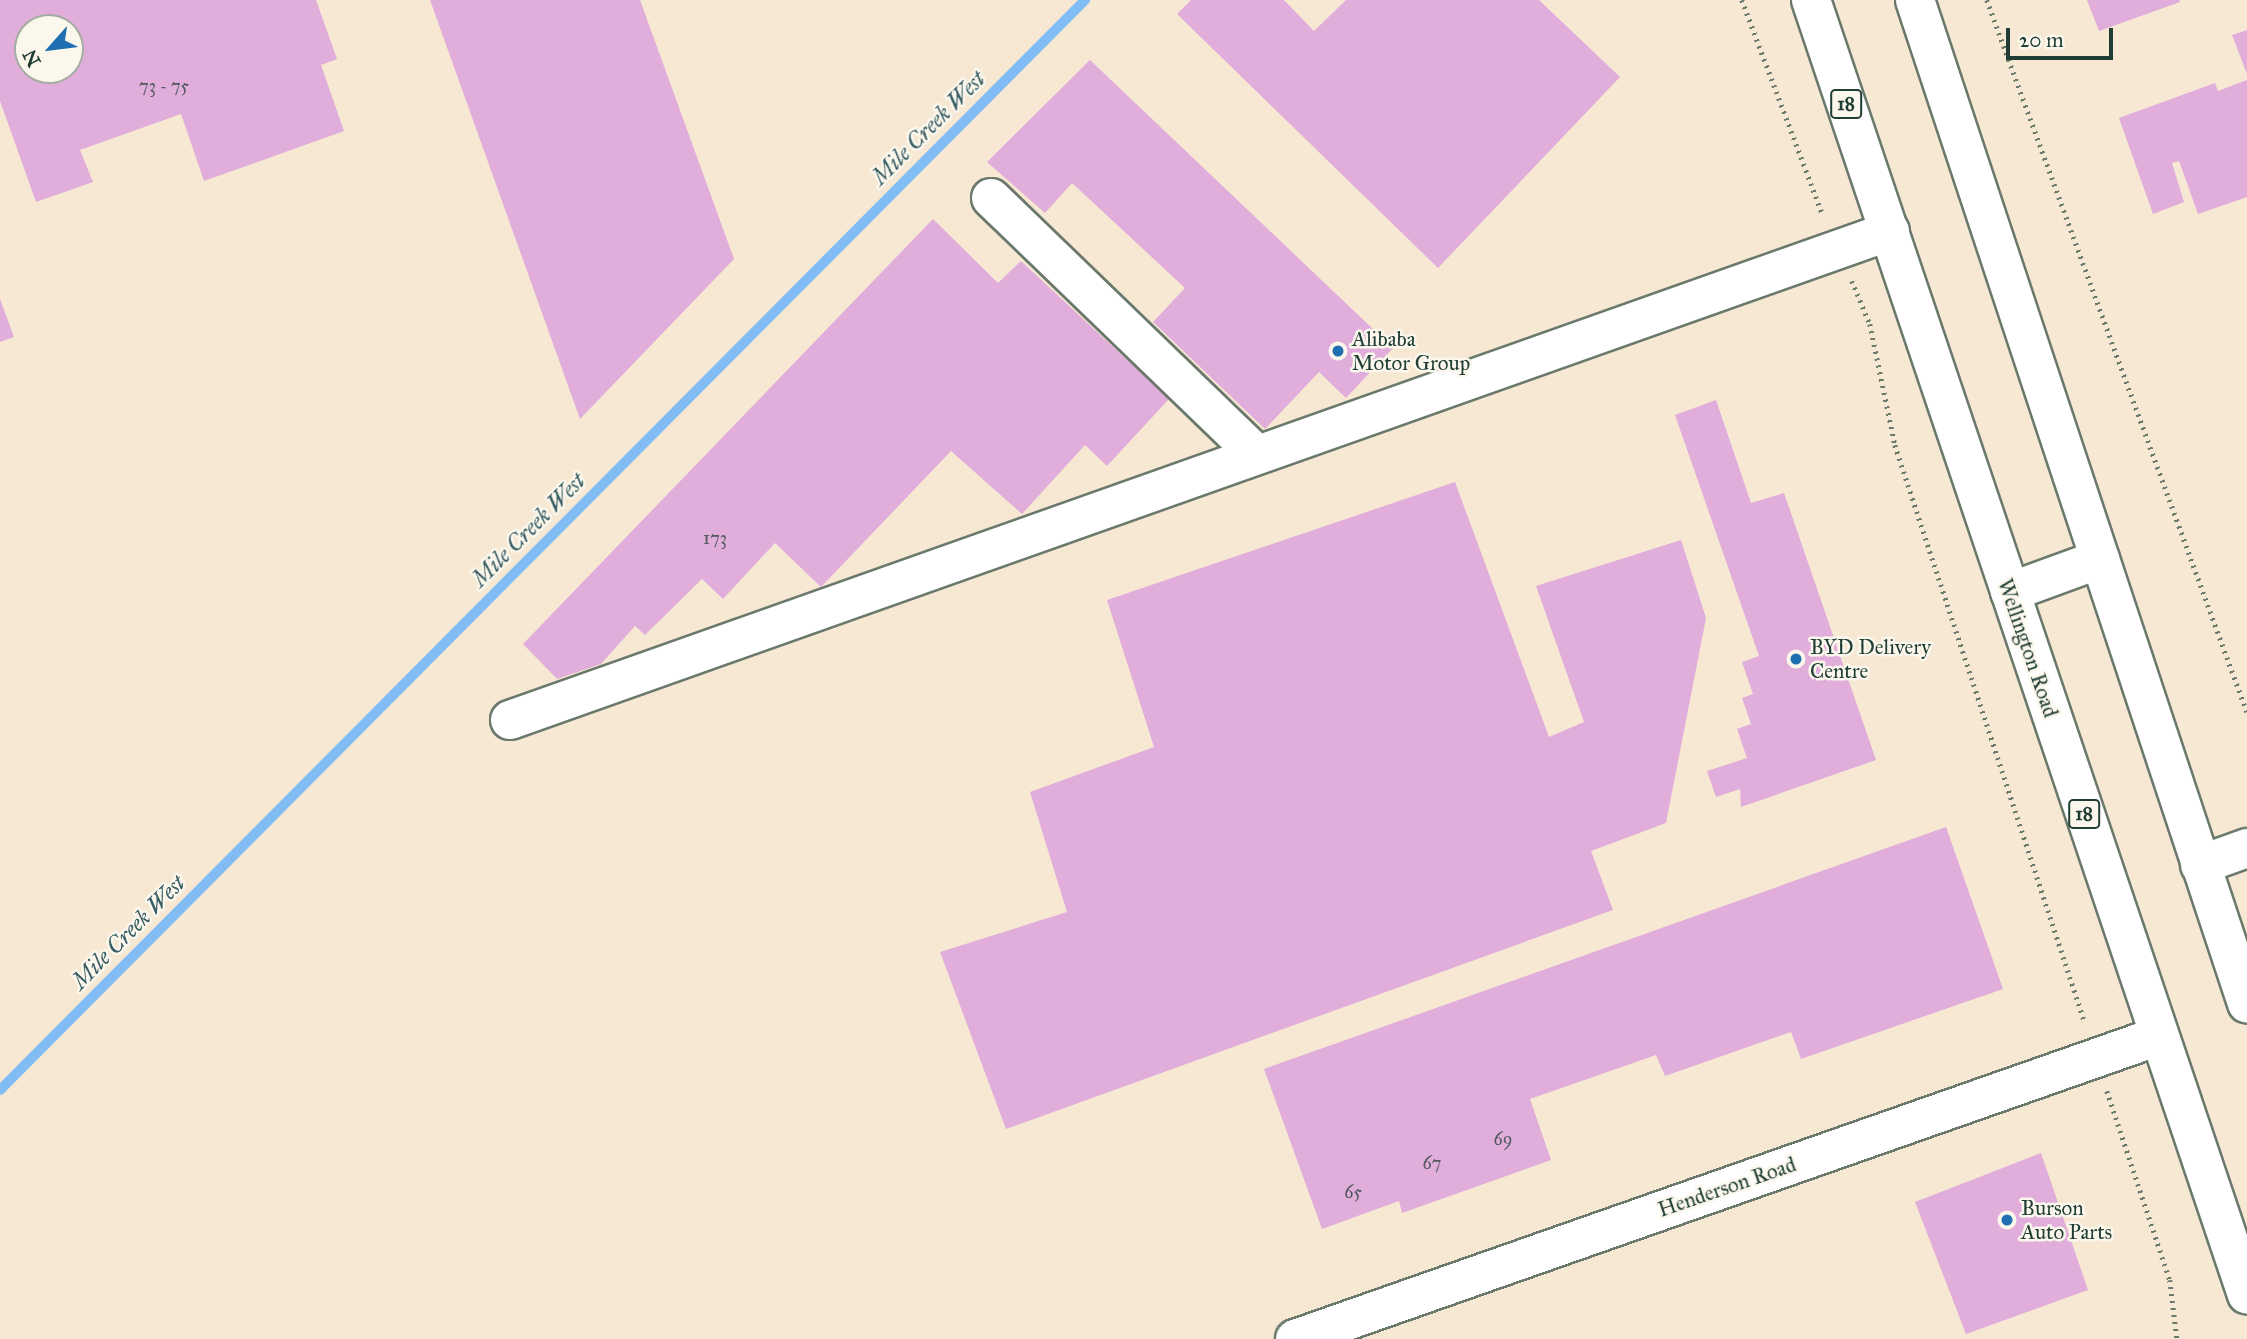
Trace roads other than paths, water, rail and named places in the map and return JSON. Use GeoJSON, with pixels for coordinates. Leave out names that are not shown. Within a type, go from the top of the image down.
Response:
{"type":"FeatureCollection","features":[{"type":"Feature","properties":{"kind":"main road","name":"Wellington Road"},"geometry":{"type":"LineString","coordinates":[[1811,0],[2247,1295]]}},
{"type":"Feature","properties":{"kind":"main road"},"geometry":{"type":"LineString","coordinates":[[1914,0],[2247,1003]]}},
{"type":"Feature","properties":{"kind":"main road"},"geometry":{"type":"LineString","coordinates":[[991,198],[1254,452]]}},
{"type":"Feature","properties":{"kind":"main road"},"geometry":{"type":"LineString","coordinates":[[510,720],[1254,452],[1836,246],[1890,231]]}},
{"type":"Feature","properties":{"kind":"main road"},"geometry":{"type":"LineString","coordinates":[[2010,592],[2100,559]]}},
{"type":"Feature","properties":{"kind":"main road"},"geometry":{"type":"LineString","coordinates":[[2200,865],[2247,848]]}},
{"type":"Feature","properties":{"kind":"main road","name":"Henderson Road"},"geometry":{"type":"LineString","coordinates":[[1295,1339],[2159,1036]]}},
{"type":"Feature","properties":{"kind":"waterway","name":"Mile Creek West"},"geometry":{"type":"LineString","coordinates":[[0,1090],[1085,0]]}},
{"type":"Feature","properties":{"kind":"place","name":"Alibaba Motor Group"},"geometry":{"type":"Point","coordinates":[1338,351]}},
{"type":"Feature","properties":{"kind":"place","name":"BYD Delivery Centre"},"geometry":{"type":"Point","coordinates":[1796,659]}},
{"type":"Feature","properties":{"kind":"place","name":"Burson Auto Parts"},"geometry":{"type":"Point","coordinates":[2007,1220]}}]}
